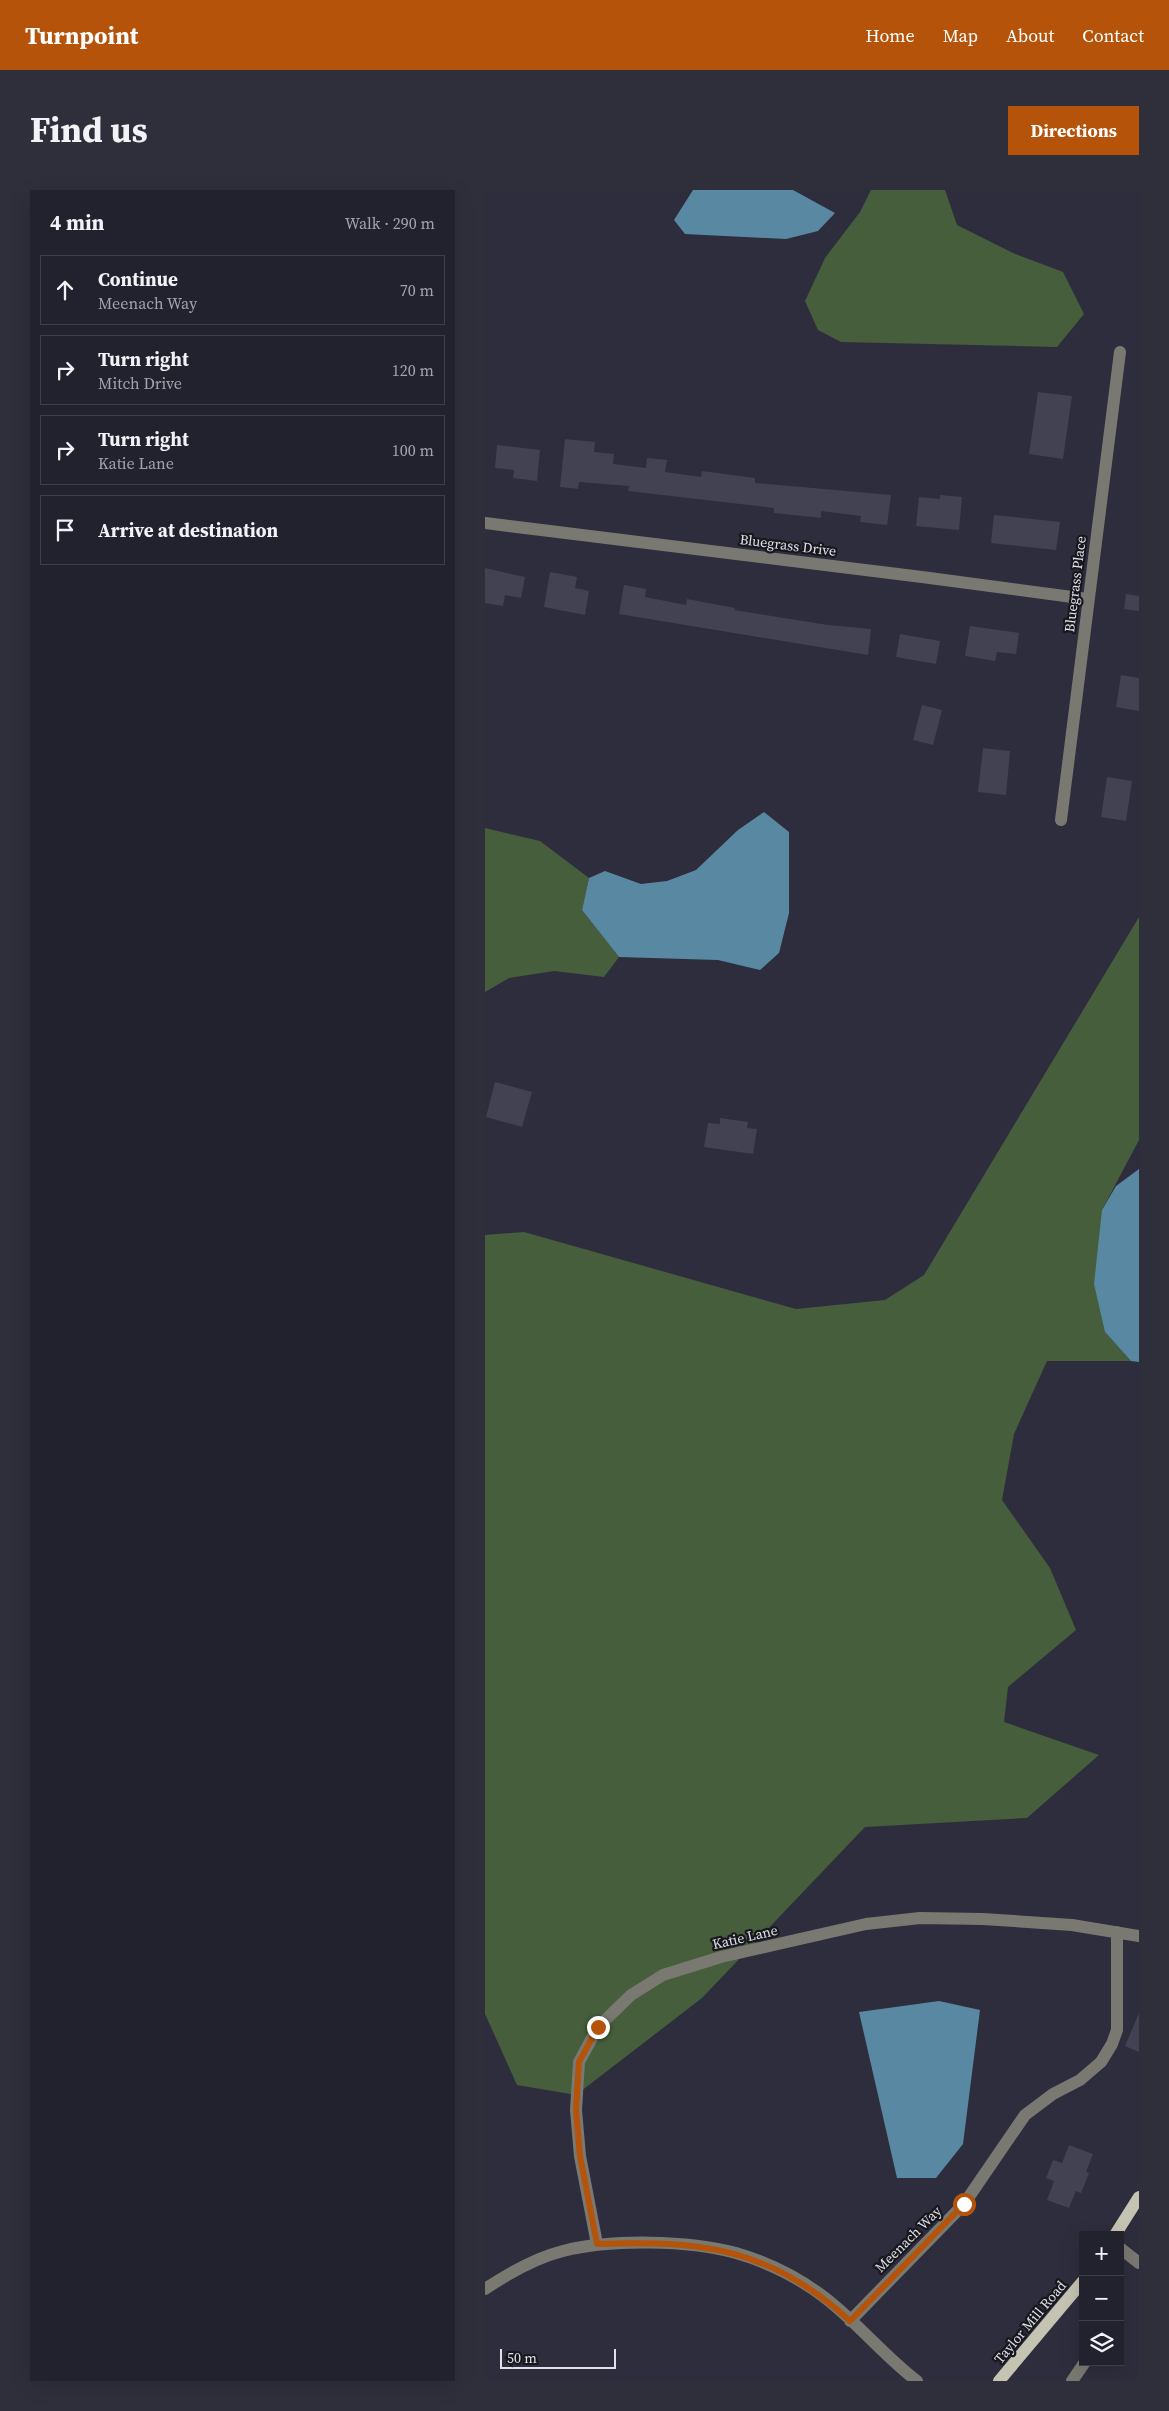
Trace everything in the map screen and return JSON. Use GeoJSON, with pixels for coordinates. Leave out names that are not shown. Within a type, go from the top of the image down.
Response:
{"type":"FeatureCollection","features":[{"type":"Feature","properties":{"kind":"main road"},"geometry":{"type":"LineString","coordinates":[[1118,2231],[1139,2197]]}},
{"type":"Feature","properties":{"kind":"main road","name":"Taylor Mill Road"},"geometry":{"type":"LineString","coordinates":[[1003,2377],[1079,2286]]}},
{"type":"Feature","properties":{"kind":"street","name":"Bluegrass Place"},"geometry":{"type":"LineString","coordinates":[[1061,820],[1087,600],[1120,352]]}},
{"type":"Feature","properties":{"kind":"street","name":"Bluegrass Drive"},"geometry":{"type":"LineString","coordinates":[[485,523],[922,577],[1087,600]]}},
{"type":"Feature","properties":{"kind":"street","name":"Katie Lane"},"geometry":{"type":"LineString","coordinates":[[597,2244],[580,2156],[576,2110],[579,2062],[598,2027],[631,1995],[663,1975],[721,1957],[866,1924],[920,1918],[983,1919],[1062,1924],[1139,1936]]}},
{"type":"Feature","properties":{"kind":"street","name":"Meenach Way"},"geometry":{"type":"LineString","coordinates":[[850,2321],[964,2204],[1025,2115],[1053,2094],[1080,2080],[1101,2062],[1112,2044],[1117,2030],[1117,1932]]}},
{"type":"Feature","properties":{"kind":"street"},"geometry":{"type":"LineString","coordinates":[[485,2289],[516,2269],[561,2251],[597,2244],[643,2242],[735,2253],[765,2263],[825,2297],[907,2376],[917,2381]]}},
{"type":"Feature","properties":{"kind":"street"},"geometry":{"type":"LineString","coordinates":[[1124,2251],[1139,2263]]}},
{"type":"Feature","properties":{"kind":"street"},"geometry":{"type":"LineString","coordinates":[[1072,2381],[1082,2366]]}},
{"type":"Feature","properties":{"kind":"street"},"geometry":{"type":"LineString","coordinates":[[907,2376],[926,2381]]}},
{"type":"Feature","properties":{"kind":"street"},"geometry":{"type":"LineString","coordinates":[[993,2381],[1003,2377]]}},
{"type":"Feature","properties":{"kind":"green space"},"geometry":{"type":"Polygon","coordinates":[[[871,190],[945,190],[957,225],[1013,253],[1063,272],[1084,314],[1057,347],[841,342],[818,330],[805,301],[825,258],[860,212],[871,190]]]}},
{"type":"Feature","properties":{"kind":"green space"},"geometry":{"type":"Polygon","coordinates":[[[485,828],[540,841],[589,878],[582,910],[619,957],[604,977],[554,971],[509,978],[485,992],[485,828]]]}},
{"type":"Feature","properties":{"kind":"green space"},"geometry":{"type":"Polygon","coordinates":[[[1139,917],[1139,1140],[1102,1210],[1105,1332],[1131,1361],[1047,1361],[1014,1434],[1002,1500],[1050,1568],[1076,1630],[1008,1687],[1004,1722],[1099,1755],[1027,1818],[865,1827],[702,1998],[576,2095],[517,2085],[485,2014],[485,1235],[524,1232],[796,1309],[885,1300],[924,1275],[1139,917]]]}},
{"type":"Feature","properties":{"kind":"water"},"geometry":{"type":"Polygon","coordinates":[[[693,190],[793,190],[835,213],[818,231],[786,239],[685,234],[674,220],[693,190]]]}},
{"type":"Feature","properties":{"kind":"water"},"geometry":{"type":"Polygon","coordinates":[[[764,812],[789,832],[789,913],[779,953],[760,970],[718,960],[619,957],[582,910],[589,878],[605,871],[641,884],[667,881],[696,870],[738,830],[764,812]]]}},
{"type":"Feature","properties":{"kind":"water"},"geometry":{"type":"Polygon","coordinates":[[[1139,1169],[1139,1362],[1131,1361],[1105,1332],[1094,1284],[1102,1210],[1116,1186],[1139,1169]]]}},
{"type":"Feature","properties":{"kind":"water"},"geometry":{"type":"Polygon","coordinates":[[[939,2001],[980,2010],[963,2144],[936,2178],[897,2178],[859,2012],[939,2001]]]}},
{"type":"Feature","properties":{"kind":"building"},"geometry":{"type":"Polygon","coordinates":[[[1038,392],[1072,396],[1063,459],[1029,454],[1038,392]]]}},
{"type":"Feature","properties":{"kind":"building"},"geometry":{"type":"Polygon","coordinates":[[[565,439],[595,442],[594,452],[614,454],[613,464],[646,468],[647,458],[667,460],[665,472],[701,477],[702,471],[755,478],[755,483],[891,495],[887,525],[860,522],[861,516],[821,511],[821,518],[774,513],[774,508],[628,491],[629,486],[579,482],[578,489],[560,487],[565,439]]]}},
{"type":"Feature","properties":{"kind":"building"},"geometry":{"type":"Polygon","coordinates":[[[497,445],[540,450],[537,481],[513,478],[514,470],[495,468],[497,445]]]}},
{"type":"Feature","properties":{"kind":"building"},"geometry":{"type":"Polygon","coordinates":[[[940,495],[962,497],[959,530],[916,526],[919,497],[940,499],[940,495]]]}},
{"type":"Feature","properties":{"kind":"building"},"geometry":{"type":"Polygon","coordinates":[[[994,515],[1060,522],[1056,550],[991,543],[994,515]]]}},
{"type":"Feature","properties":{"kind":"building"},"geometry":{"type":"Polygon","coordinates":[[[485,568],[525,577],[521,598],[505,595],[503,606],[485,603],[485,568]]]}},
{"type":"Feature","properties":{"kind":"building"},"geometry":{"type":"Polygon","coordinates":[[[550,572],[577,577],[575,588],[589,591],[585,615],[544,607],[550,572]]]}},
{"type":"Feature","properties":{"kind":"building"},"geometry":{"type":"Polygon","coordinates":[[[624,585],[646,589],[645,597],[686,605],[687,599],[735,608],[734,610],[828,625],[871,629],[868,655],[619,614],[624,585]]]}},
{"type":"Feature","properties":{"kind":"building"},"geometry":{"type":"Polygon","coordinates":[[[1126,594],[1139,596],[1139,611],[1124,609],[1126,594]]]}},
{"type":"Feature","properties":{"kind":"building"},"geometry":{"type":"Polygon","coordinates":[[[970,626],[1019,633],[1016,654],[997,652],[995,661],[965,656],[970,626]]]}},
{"type":"Feature","properties":{"kind":"building"},"geometry":{"type":"Polygon","coordinates":[[[900,634],[940,641],[936,664],[896,657],[900,634]]]}},
{"type":"Feature","properties":{"kind":"building"},"geometry":{"type":"Polygon","coordinates":[[[1121,675],[1139,678],[1139,711],[1116,707],[1121,675]]]}},
{"type":"Feature","properties":{"kind":"building"},"geometry":{"type":"Polygon","coordinates":[[[922,705],[942,710],[933,745],[913,740],[922,705]]]}},
{"type":"Feature","properties":{"kind":"building"},"geometry":{"type":"Polygon","coordinates":[[[983,748],[1010,751],[1006,795],[978,792],[983,748]]]}},
{"type":"Feature","properties":{"kind":"building"},"geometry":{"type":"Polygon","coordinates":[[[1107,777],[1132,781],[1126,821],[1101,817],[1107,777]]]}},
{"type":"Feature","properties":{"kind":"building"},"geometry":{"type":"Polygon","coordinates":[[[495,1082],[532,1092],[522,1127],[486,1117],[495,1082]]]}},
{"type":"Feature","properties":{"kind":"building"},"geometry":{"type":"Polygon","coordinates":[[[720,1118],[748,1122],[747,1128],[757,1129],[753,1154],[704,1147],[708,1123],[720,1124],[720,1118]]]}},
{"type":"Feature","properties":{"kind":"building"},"geometry":{"type":"Polygon","coordinates":[[[1139,2013],[1139,2052],[1125,2046],[1139,2013]]]}},
{"type":"Feature","properties":{"kind":"building"},"geometry":{"type":"Polygon","coordinates":[[[1069,2145],[1093,2154],[1086,2172],[1089,2173],[1081,2193],[1076,2191],[1069,2208],[1047,2200],[1054,2181],[1046,2178],[1053,2160],[1062,2163],[1069,2145]]]}},
{"type":"Feature","properties":{"kind":"route"},"geometry":{"type":"LineString","coordinates":[[598,2027],[579,2062],[576,2110],[580,2156],[597,2244],[643,2242],[735,2253],[765,2263],[797,2280],[825,2297],[850,2321],[964,2204]]}}]}
